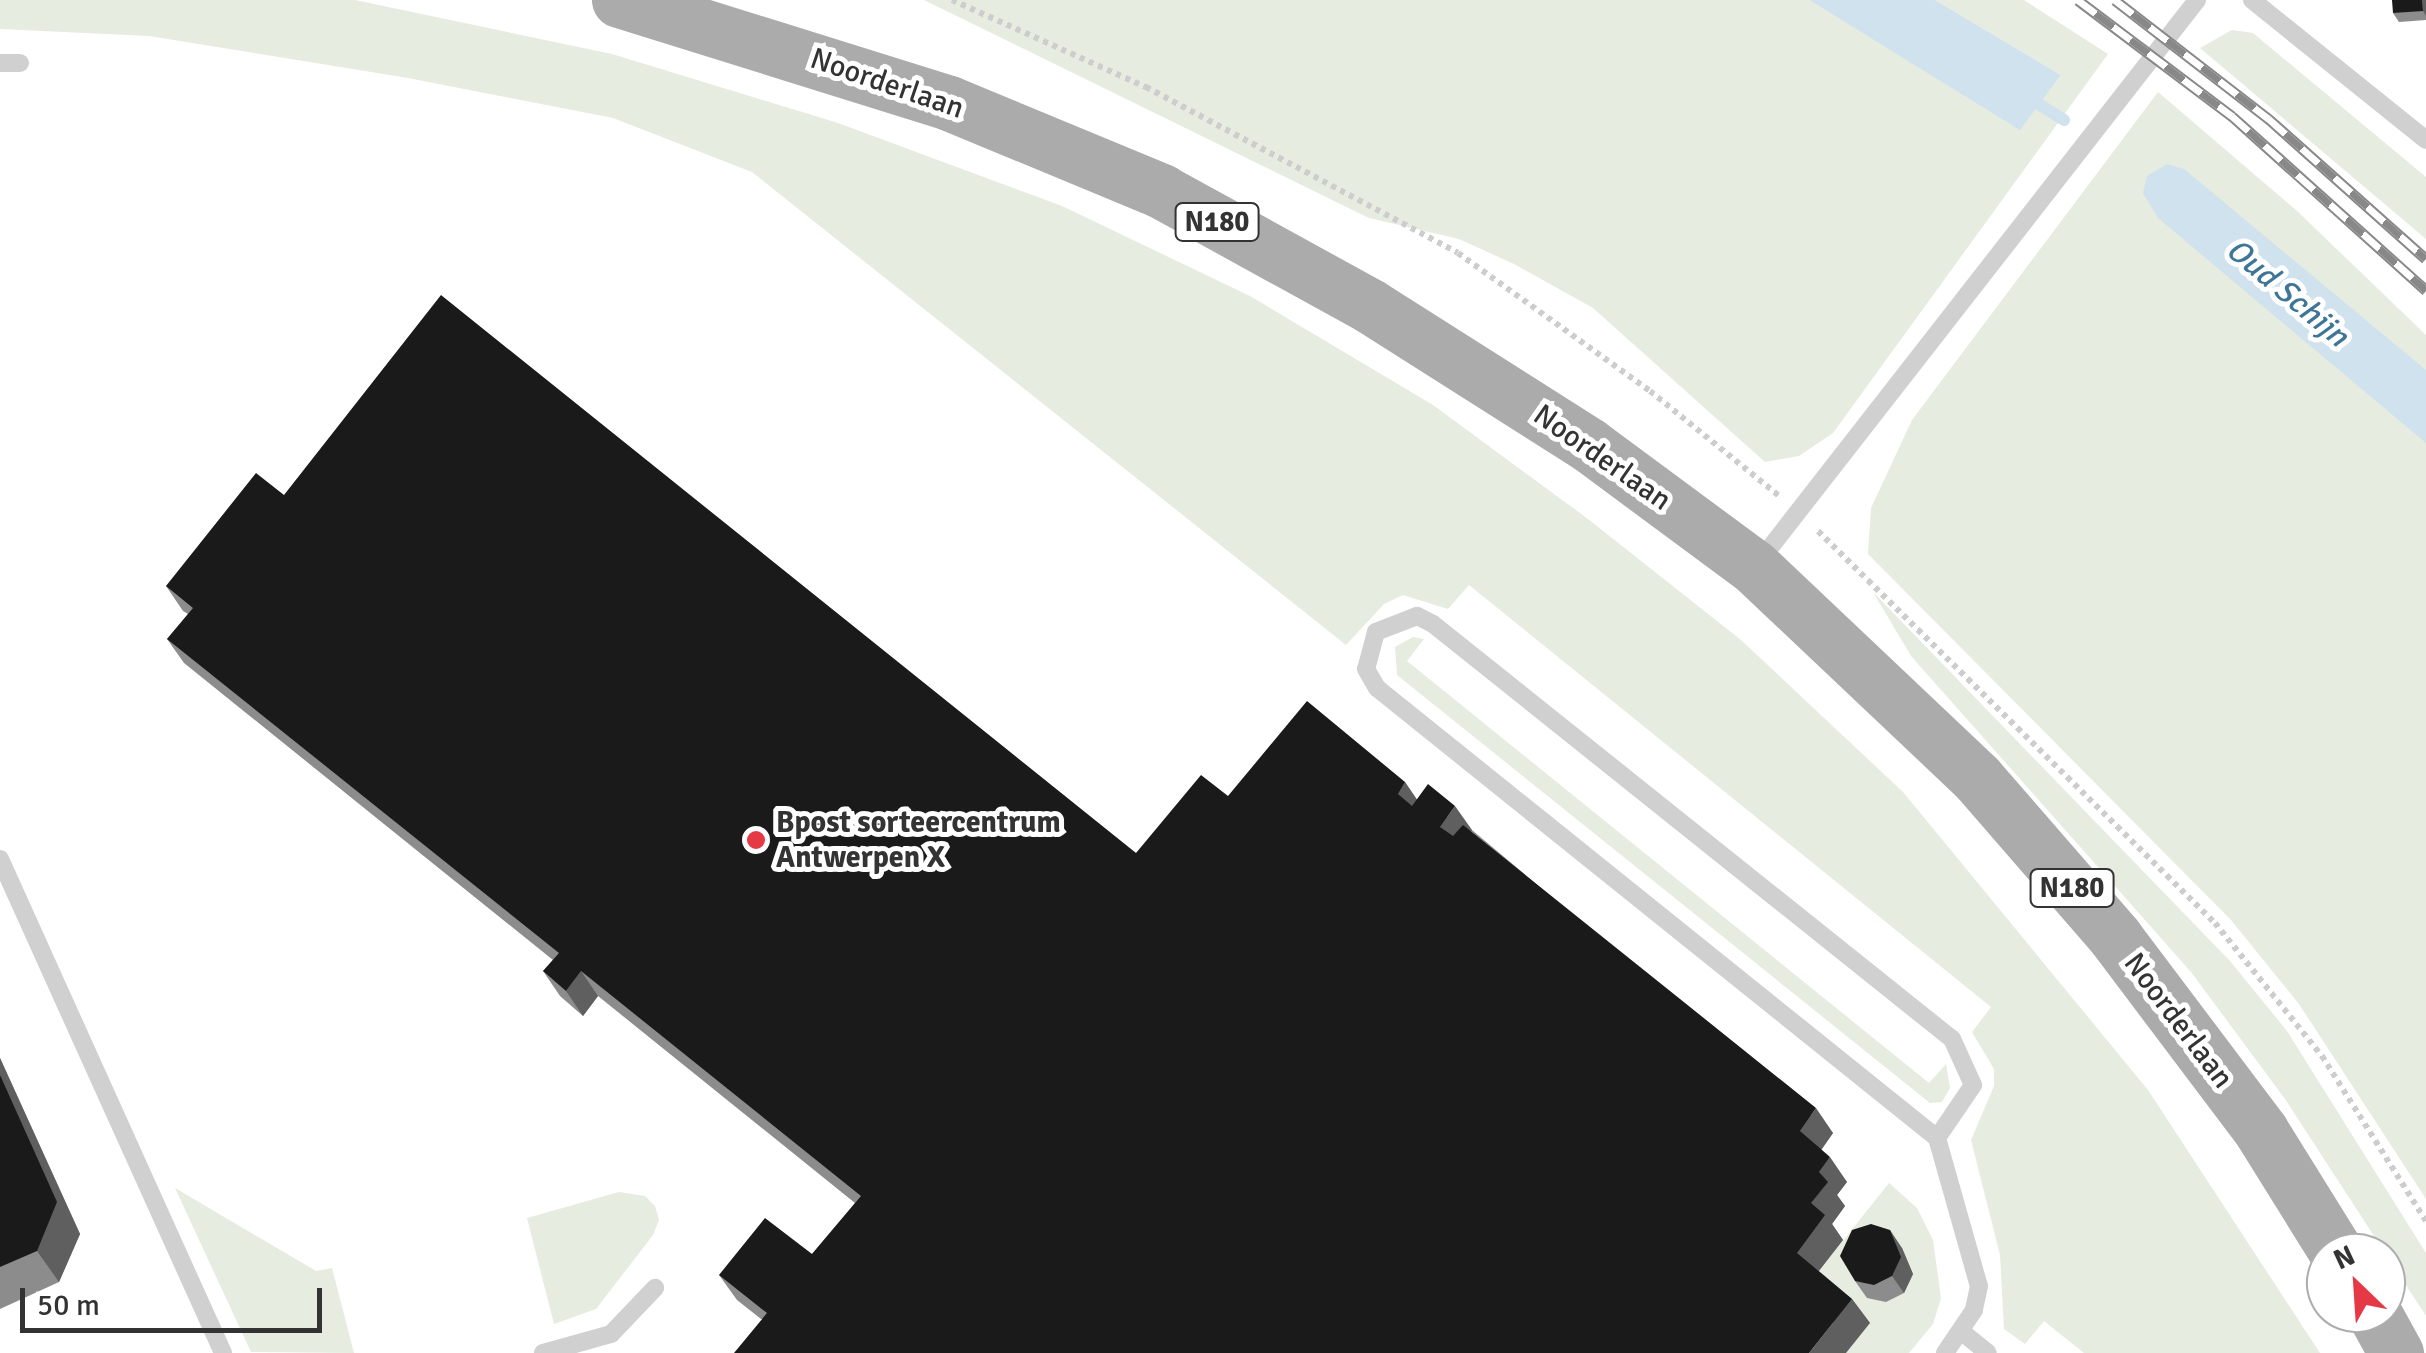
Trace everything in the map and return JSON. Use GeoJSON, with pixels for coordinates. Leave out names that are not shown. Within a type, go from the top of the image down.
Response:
{"type":"FeatureCollection","features":[{"type":"Feature","properties":{"kind":"main road","name":"Noorderlaan"},"geometry":{"type":"LineString","coordinates":[[618,0],[949,103],[1162,192],[1370,306],[1556,423],[1754,568],[1976,778],[2114,937],[2262,1131],[2325,1233]]}},
{"type":"Feature","properties":{"kind":"lane"},"geometry":{"type":"LineString","coordinates":[[1754,568],[2077,162],[2197,0]]}},
{"type":"Feature","properties":{"kind":"lane"},"geometry":{"type":"LineString","coordinates":[[2252,0],[2426,140]]}},
{"type":"Feature","properties":{"kind":"lane"},"geometry":{"type":"LineString","coordinates":[[0,63],[20,63]]}},
{"type":"Feature","properties":{"kind":"lane"},"geometry":{"type":"LineString","coordinates":[[1937,1138],[1973,1084],[1952,1040],[1433,624],[1416,616],[1376,632],[1366,669],[1378,688],[1937,1138],[1979,1286],[1962,1332],[1945,1353]]}},
{"type":"Feature","properties":{"kind":"lane"},"geometry":{"type":"LineString","coordinates":[[0,859],[222,1353]]}},
{"type":"Feature","properties":{"kind":"lane"},"geometry":{"type":"LineString","coordinates":[[543,1353],[611,1334],[655,1288]]}},
{"type":"Feature","properties":{"kind":"lane"},"geometry":{"type":"LineString","coordinates":[[1962,1332],[1988,1353]]}},
{"type":"Feature","properties":{"kind":"shaded area"},"geometry":{"type":"Polygon","coordinates":[[[0,0],[355,0],[612,54],[838,123],[1062,206],[1250,296],[1433,405],[1588,519],[1741,640],[1903,792],[2148,1090],[2320,1353],[2084,1353],[2044,1321],[2025,1344],[2004,1329],[2000,1255],[1971,1140],[1994,1086],[1994,1069],[1972,1032],[1991,1007],[1469,585],[1448,609],[1403,595],[1384,604],[1346,645],[752,172],[613,118],[408,78],[149,36],[0,29],[0,0]]]}},
{"type":"Feature","properties":{"kind":"shaded area"},"geometry":{"type":"Polygon","coordinates":[[[924,0],[1809,0],[2020,129],[2061,75],[1935,0],[2024,0],[2108,54],[1833,433],[1799,456],[1765,462],[1593,308],[1514,264],[1459,239],[1369,218],[924,0]]]}},
{"type":"Feature","properties":{"kind":"shaded area"},"geometry":{"type":"Polygon","coordinates":[[[2232,30],[2253,33],[2426,177],[2426,239],[2200,48],[2232,30]]]}},
{"type":"Feature","properties":{"kind":"shaded area"},"geometry":{"type":"Polygon","coordinates":[[[2158,92],[2296,210],[2426,335],[2426,1199],[2299,1004],[2231,920],[1868,554],[1871,508],[1912,420],[2158,92]]]}},
{"type":"Feature","properties":{"kind":"shaded area"},"geometry":{"type":"Polygon","coordinates":[[[1873,592],[2230,961],[2287,1031],[2426,1253],[2426,1316],[2406,1285],[2406,1233],[2372,1233],[2285,1099],[2191,972],[1911,656],[1873,592]]]}},
{"type":"Feature","properties":{"kind":"shaded area"},"geometry":{"type":"Polygon","coordinates":[[[1413,637],[1424,639],[1407,661],[1929,1083],[1946,1064],[1950,1088],[1942,1102],[1930,1103],[1397,675],[1395,647],[1413,637]]]}},
{"type":"Feature","properties":{"kind":"shaded area"},"geometry":{"type":"Polygon","coordinates":[[[1889,1183],[1917,1208],[1933,1240],[1941,1298],[1933,1324],[1909,1353],[1846,1353],[1869,1323],[1814,1277],[1889,1183]]]}},
{"type":"Feature","properties":{"kind":"shaded area"},"geometry":{"type":"Polygon","coordinates":[[[175,1188],[316,1271],[332,1268],[354,1353],[251,1352],[175,1188]]]}},
{"type":"Feature","properties":{"kind":"shaded area"},"geometry":{"type":"Polygon","coordinates":[[[619,1192],[645,1196],[655,1206],[659,1220],[653,1235],[596,1309],[554,1324],[527,1218],[619,1192]]]}},
{"type":"Feature","properties":{"kind":"water"},"geometry":{"type":"Polygon","coordinates":[[[1809,0],[1935,0],[2061,75],[2020,130],[1809,0]]]}},
{"type":"Feature","properties":{"kind":"water"},"geometry":{"type":"Polygon","coordinates":[[[2167,164],[2184,169],[2426,370],[2426,443],[2158,218],[2143,193],[2147,176],[2167,164]]]}},
{"type":"Feature","properties":{"kind":"building"},"geometry":{"type":"Polygon","coordinates":[[[2392,0],[2422,0],[2423,11],[2393,13],[2392,0]]]}},
{"type":"Feature","properties":{"kind":"building","name":"Bpost sorteercentrum Antwerpen X"},"geometry":{"type":"Polygon","coordinates":[[[441,295],[1136,853],[1201,775],[1228,796],[1307,701],[1405,782],[1398,794],[1412,806],[1428,784],[1455,806],[1440,827],[1453,836],[1463,825],[1816,1108],[1800,1131],[1830,1157],[1819,1172],[1828,1182],[1811,1203],[1825,1215],[1797,1253],[1852,1299],[1809,1353],[734,1353],[767,1313],[719,1275],[765,1218],[812,1254],[861,1196],[581,971],[566,991],[543,971],[559,953],[167,639],[193,608],[166,586],[256,473],[284,495],[441,295]]]}},
{"type":"Feature","properties":{"kind":"building"},"geometry":{"type":"Polygon","coordinates":[[[0,1075],[57,1202],[37,1251],[0,1267],[0,1075]]]}},
{"type":"Feature","properties":{"kind":"building"},"geometry":{"type":"Polygon","coordinates":[[[1871,1224],[1890,1230],[1901,1257],[1892,1276],[1874,1285],[1855,1281],[1840,1256],[1852,1230],[1871,1224]]]}},
{"type":"Feature","properties":{"kind":"waterway","name":"Oud Schijn"},"geometry":{"type":"LineString","coordinates":[[2026,96],[2064,120]]}},
{"type":"Feature","properties":{"kind":"railway"},"geometry":{"type":"LineString","coordinates":[[2078,0],[2232,116],[2426,290]]}},
{"type":"Feature","properties":{"kind":"railway"},"geometry":{"type":"LineString","coordinates":[[2115,0],[2269,119],[2426,259]]}},
{"type":"Feature","properties":{"kind":"place","name":"Bpost sorteercentrum Antwerpen X"},"geometry":{"type":"Point","coordinates":[756,840]}}]}
